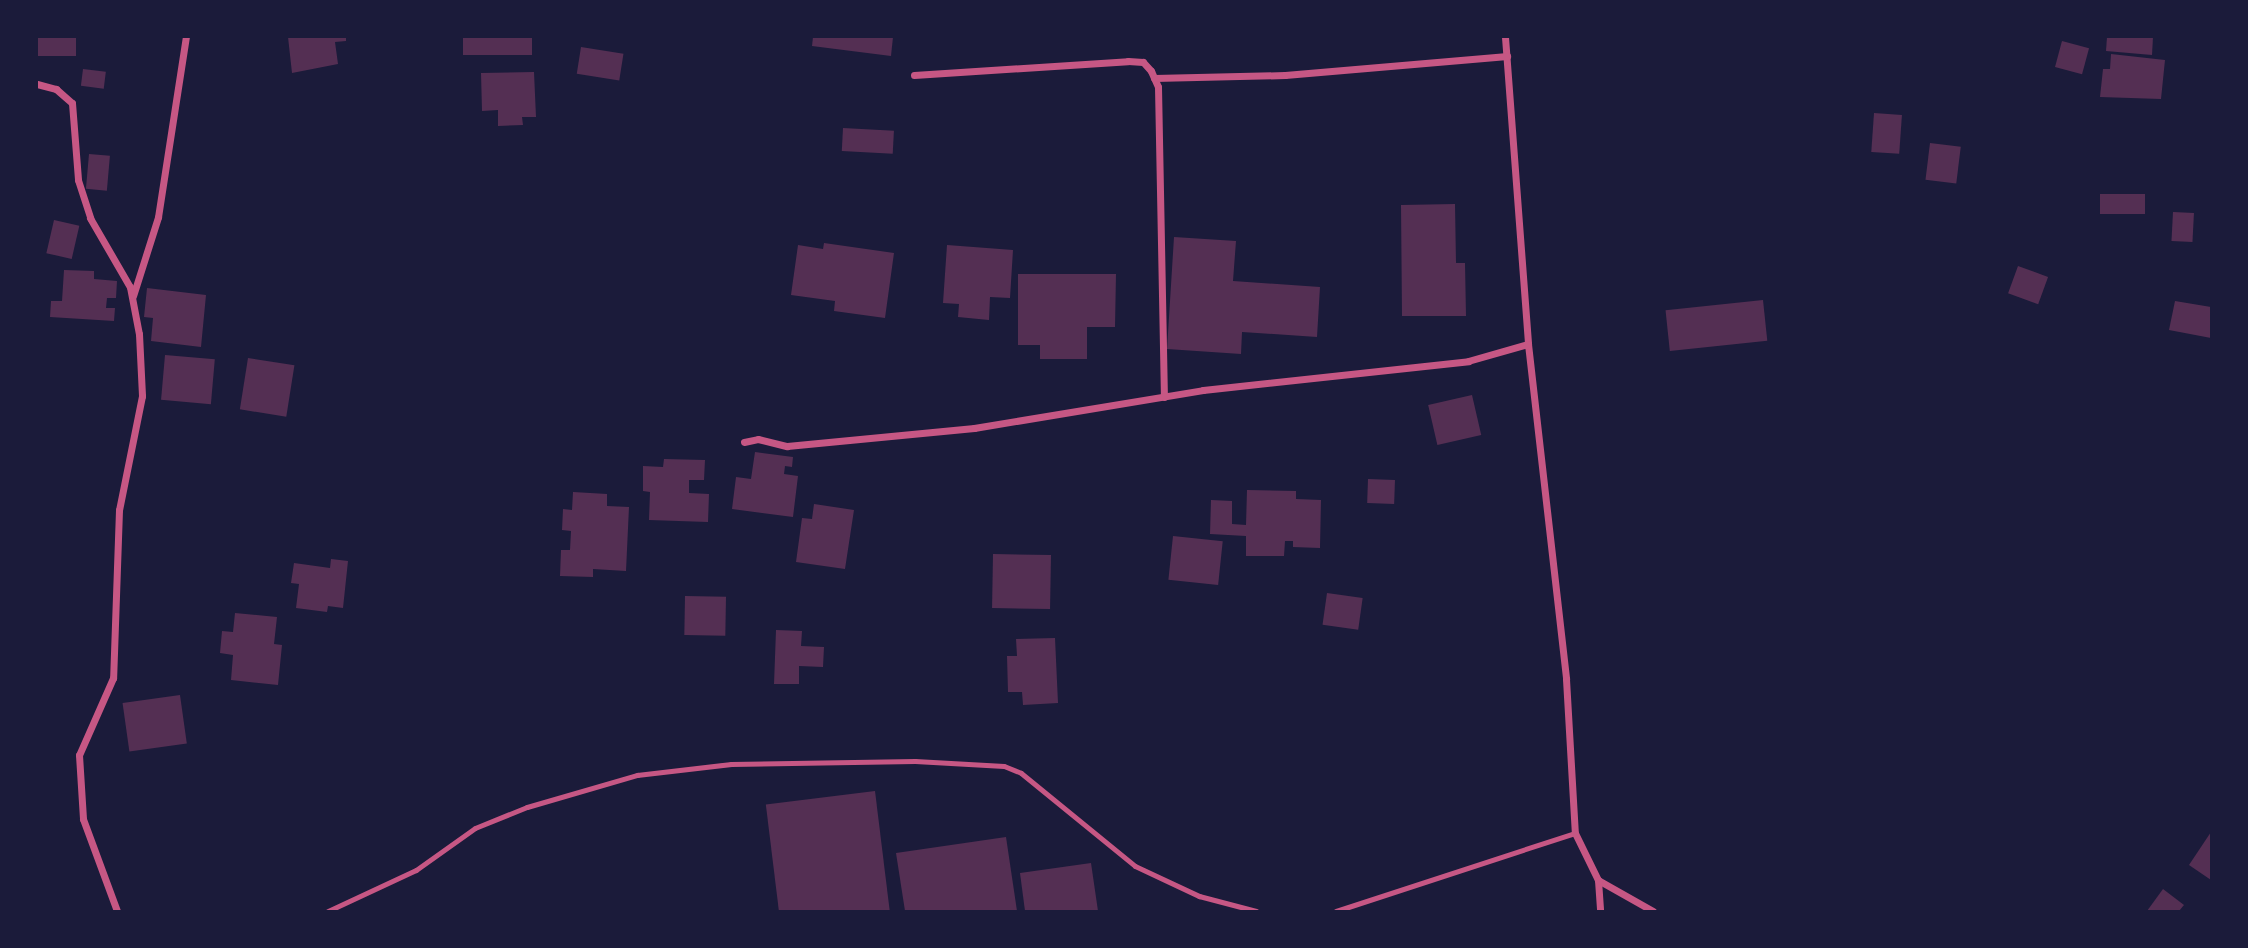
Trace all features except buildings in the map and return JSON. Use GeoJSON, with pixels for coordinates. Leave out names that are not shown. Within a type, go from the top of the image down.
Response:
{"type":"FeatureCollection","features":[{"type":"Feature","properties":{"kind":"street"},"geometry":{"type":"LineString","coordinates":[[131,301],[158,217],[186,37]]}},
{"type":"Feature","properties":{"kind":"street"},"geometry":{"type":"LineString","coordinates":[[1505,37],[1528,344],[1566,679],[1575,833],[1598,880],[1600,911]]}},
{"type":"Feature","properties":{"kind":"street"},"geometry":{"type":"LineString","coordinates":[[1154,78],[1285,75],[1507,56]]}},
{"type":"Feature","properties":{"kind":"street"},"geometry":{"type":"LineString","coordinates":[[914,75],[1143,62],[1154,78],[1164,397]]}},
{"type":"Feature","properties":{"kind":"street"},"geometry":{"type":"LineString","coordinates":[[37,84],[56,89],[72,103],[78,180],[90,218],[130,287],[139,334],[142,396],[119,510],[113,678],[79,755],[83,819],[117,911]]}},
{"type":"Feature","properties":{"kind":"street"},"geometry":{"type":"LineString","coordinates":[[744,442],[758,439],[787,446],[974,428],[1164,397],[1468,361],[1528,344]]}},
{"type":"Feature","properties":{"kind":"street"},"geometry":{"type":"LineString","coordinates":[[1598,880],[1653,911]]}},
{"type":"Feature","properties":{"kind":"lane"},"geometry":{"type":"LineString","coordinates":[[328,911],[416,870],[475,828],[527,807],[637,775],[732,764],[915,761],[1004,766],[1021,773],[1135,866],[1199,896],[1256,911]]}},
{"type":"Feature","properties":{"kind":"lane"},"geometry":{"type":"LineString","coordinates":[[1336,911],[1575,833]]}}]}
